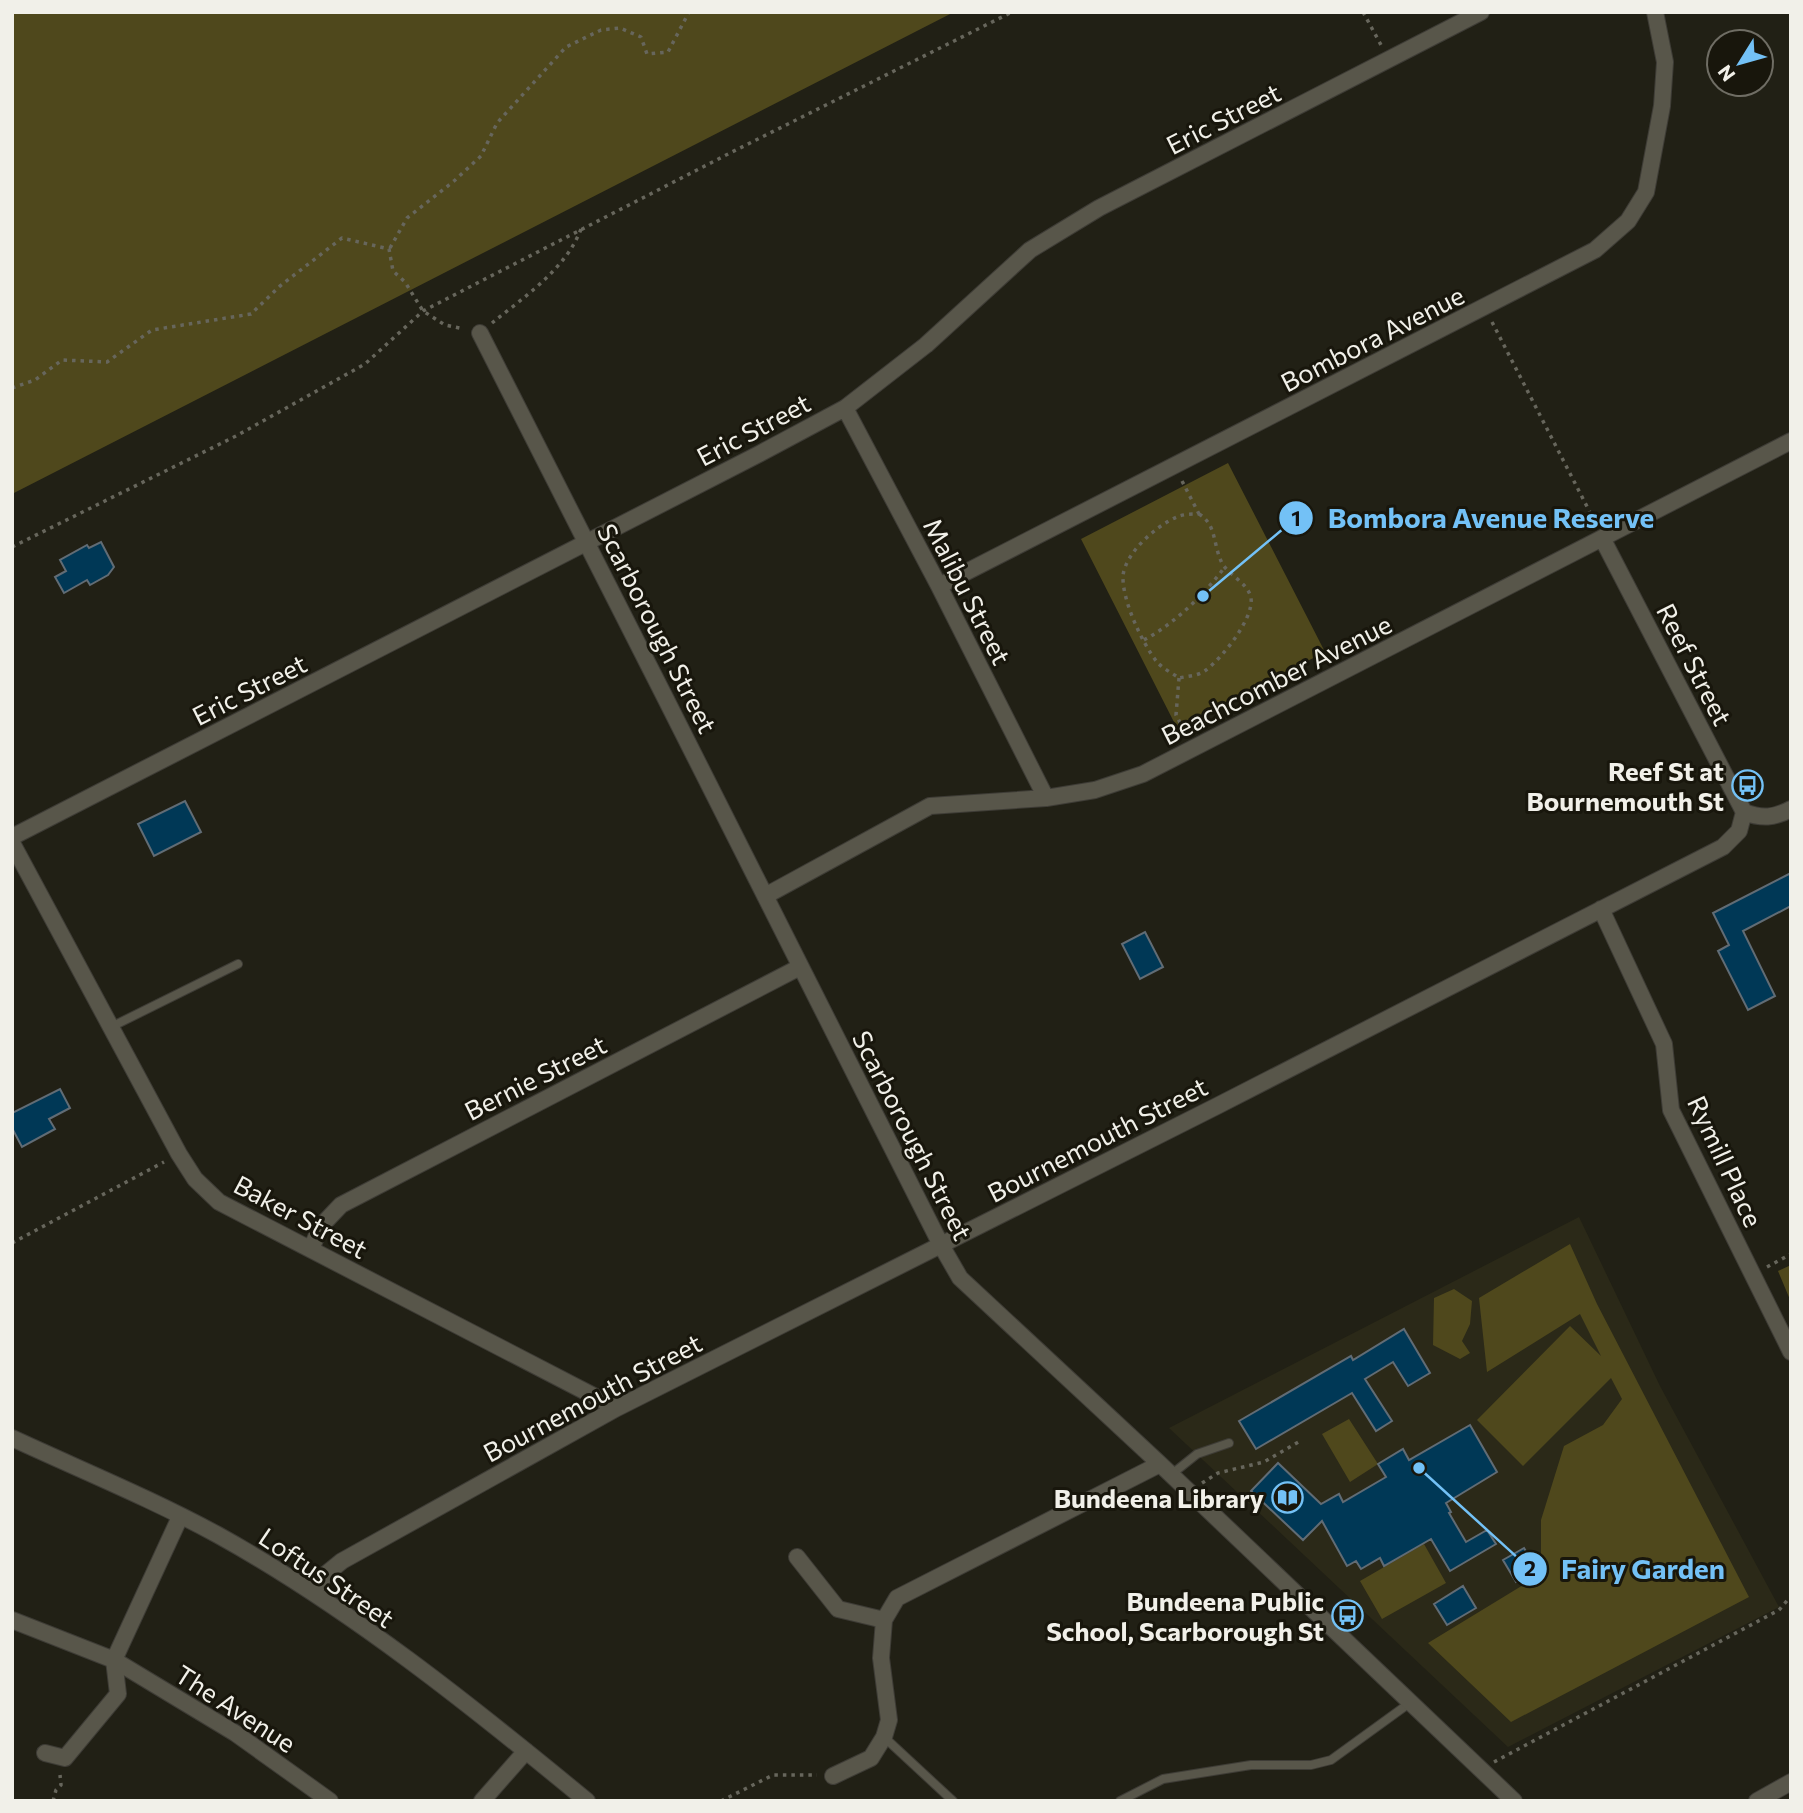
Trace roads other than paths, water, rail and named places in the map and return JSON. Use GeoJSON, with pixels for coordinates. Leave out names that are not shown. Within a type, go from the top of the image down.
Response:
{"type":"FeatureCollection","features":[{"type":"Feature","properties":{"kind":"street","name":"Eric Street"},"geometry":{"type":"LineString","coordinates":[[12,840],[845,408],[926,345],[1030,250],[1099,208],[1482,12]]}},
{"type":"Feature","properties":{"kind":"street","name":"Bombora Avenue"},"geometry":{"type":"LineString","coordinates":[[939,586],[1595,250],[1628,221],[1646,192],[1661,106],[1664,62],[1654,12]]}},
{"type":"Feature","properties":{"kind":"street","name":"Scarborough Street"},"geometry":{"type":"LineString","coordinates":[[480,333],[960,1278],[1166,1469],[1514,1801]]}},
{"type":"Feature","properties":{"kind":"street","name":"Malibu Street"},"geometry":{"type":"LineString","coordinates":[[845,408],[1046,798]]}},
{"type":"Feature","properties":{"kind":"street","name":"Beachcomber Avenue"},"geometry":{"type":"LineString","coordinates":[[765,896],[930,806],[1046,798],[1095,790],[1143,774],[1791,441]]}},
{"type":"Feature","properties":{"kind":"street","name":"Reef Street"},"geometry":{"type":"LineString","coordinates":[[1602,538],[1744,812]]}},
{"type":"Feature","properties":{"kind":"street"},"geometry":{"type":"LineString","coordinates":[[1744,812],[1757,817],[1776,817],[1791,809]]}},
{"type":"Feature","properties":{"kind":"street","name":"Bournemouth Street"},"geometry":{"type":"LineString","coordinates":[[312,1592],[326,1574],[342,1561],[617,1408],[1723,847],[1739,831],[1744,812]]}},
{"type":"Feature","properties":{"kind":"street","name":"Baker Street"},"geometry":{"type":"LineString","coordinates":[[12,840],[178,1154],[195,1179],[219,1202],[617,1408]]}},
{"type":"Feature","properties":{"kind":"street","name":"Rymill Place"},"geometry":{"type":"LineString","coordinates":[[1601,909],[1664,1044],[1671,1110],[1791,1352]]}},
{"type":"Feature","properties":{"kind":"street","name":"Bernie Street"},"geometry":{"type":"LineString","coordinates":[[311,1249],[321,1226],[341,1205],[800,967]]}},
{"type":"Feature","properties":{"kind":"street","name":"Loftus Street"},"geometry":{"type":"LineString","coordinates":[[12,1438],[216,1534],[312,1592],[379,1639],[587,1801]]}},
{"type":"Feature","properties":{"kind":"street"},"geometry":{"type":"LineString","coordinates":[[833,1776],[871,1758],[884,1737],[888,1720],[881,1658],[884,1620],[897,1598],[1166,1469]]}},
{"type":"Feature","properties":{"kind":"street"},"geometry":{"type":"LineString","coordinates":[[49,1754],[65,1758],[118,1694],[114,1660],[180,1517]]}},
{"type":"Feature","properties":{"kind":"street"},"geometry":{"type":"LineString","coordinates":[[797,1557],[838,1609],[884,1620]]}},
{"type":"Feature","properties":{"kind":"street","name":"The Avenue"},"geometry":{"type":"LineString","coordinates":[[12,1620],[114,1660],[236,1733],[330,1801]]}},
{"type":"Feature","properties":{"kind":"street"},"geometry":{"type":"LineString","coordinates":[[482,1801],[526,1751]]}},
{"type":"Feature","properties":{"kind":"street"},"geometry":{"type":"LineString","coordinates":[[1757,1801],[1791,1782]]}},
{"type":"Feature","properties":{"kind":"lane"},"geometry":{"type":"LineString","coordinates":[[111,1027],[239,964]]}},
{"type":"Feature","properties":{"kind":"lane"},"geometry":{"type":"LineString","coordinates":[[1166,1469],[1229,1443]]}},
{"type":"Feature","properties":{"kind":"lane"},"geometry":{"type":"LineString","coordinates":[[1120,1801],[1163,1779],[1251,1765],[1311,1765],[1331,1760],[1410,1702]]}},
{"type":"Feature","properties":{"kind":"lane"},"geometry":{"type":"LineString","coordinates":[[884,1737],[953,1801]]}},
{"type":"Feature","properties":{"kind":"place","name":"Bombora Avenue Reserve"},"geometry":{"type":"Point","coordinates":[1203,596]}},
{"type":"Feature","properties":{"kind":"place","name":"Reef St at Bournemouth St"},"geometry":{"type":"Point","coordinates":[1747,785]}},
{"type":"Feature","properties":{"kind":"place","name":"Fairy Garden"},"geometry":{"type":"Point","coordinates":[1419,1468]}},
{"type":"Feature","properties":{"kind":"place","name":"Bundeena Library"},"geometry":{"type":"Point","coordinates":[1287,1497]}},
{"type":"Feature","properties":{"kind":"place","name":"Bundeena Public School, Scarborough St"},"geometry":{"type":"Point","coordinates":[1347,1615]}}]}
